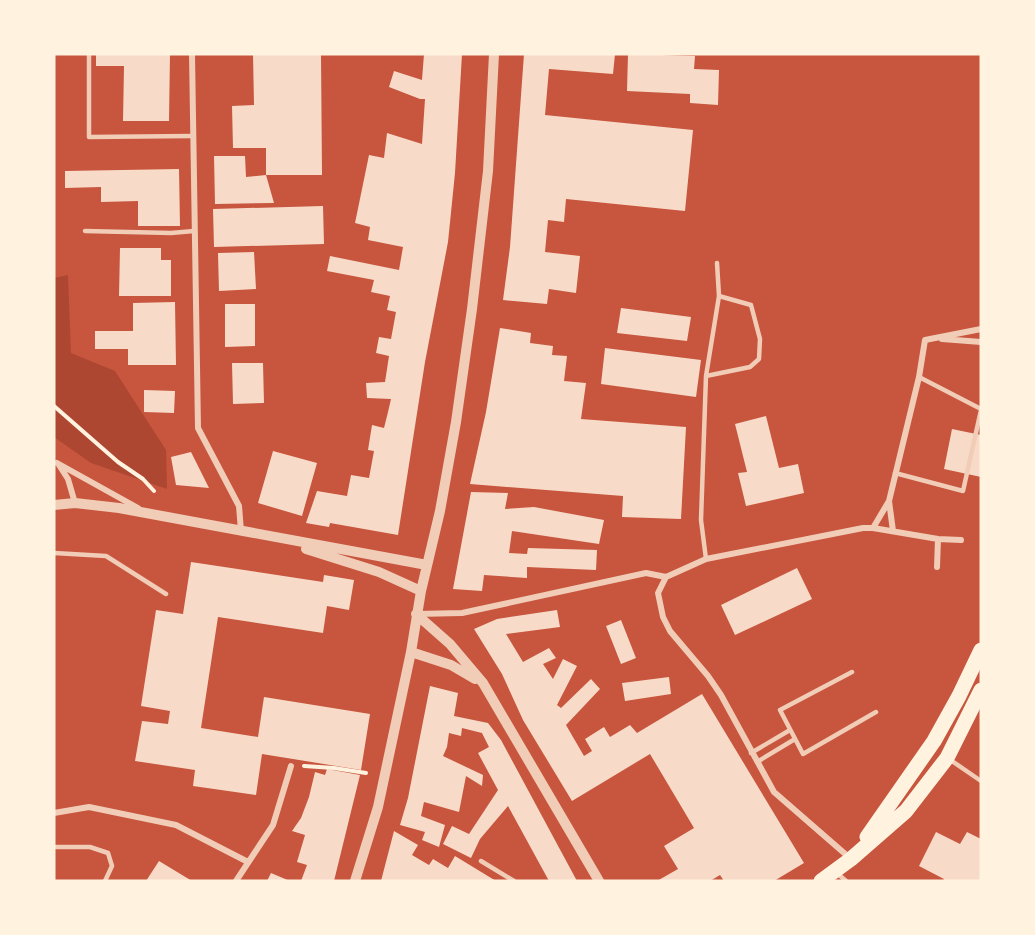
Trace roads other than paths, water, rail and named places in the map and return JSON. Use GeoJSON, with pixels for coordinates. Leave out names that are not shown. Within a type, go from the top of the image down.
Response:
{"type":"FeatureCollection","features":[{"type":"Feature","properties":{"kind":"main road"},"geometry":{"type":"LineString","coordinates":[[821,881],[840,876],[934,741],[981,650]]}},
{"type":"Feature","properties":{"kind":"main road"},"geometry":{"type":"LineString","coordinates":[[851,859],[906,811],[947,758],[981,690]]}},
{"type":"Feature","properties":{"kind":"street"},"geometry":{"type":"LineString","coordinates":[[192,54],[198,428],[239,506],[242,531]]}},
{"type":"Feature","properties":{"kind":"street"},"geometry":{"type":"LineString","coordinates":[[355,881],[378,807],[411,652],[421,591],[440,511],[454,433],[472,309],[488,171],[494,54]]}},
{"type":"Feature","properties":{"kind":"street"},"geometry":{"type":"LineString","coordinates":[[873,528],[888,501],[920,377],[925,340],[981,329]]}},
{"type":"Feature","properties":{"kind":"street"},"geometry":{"type":"LineString","coordinates":[[935,338],[981,342]]}},
{"type":"Feature","properties":{"kind":"street"},"geometry":{"type":"LineString","coordinates":[[56,462],[150,514]]}},
{"type":"Feature","properties":{"kind":"street"},"geometry":{"type":"LineString","coordinates":[[56,462],[68,479],[75,503]]}},
{"type":"Feature","properties":{"kind":"street"},"geometry":{"type":"LineString","coordinates":[[888,501],[893,531]]}},
{"type":"Feature","properties":{"kind":"street"},"geometry":{"type":"LineString","coordinates":[[54,505],[75,503],[119,508],[427,565]]}},
{"type":"Feature","properties":{"kind":"street"},"geometry":{"type":"LineString","coordinates":[[416,615],[462,613],[646,573],[666,577],[706,559],[862,528],[961,540]]}},
{"type":"Feature","properties":{"kind":"street"},"geometry":{"type":"LineString","coordinates":[[242,531],[379,572],[421,591]]}},
{"type":"Feature","properties":{"kind":"street"},"geometry":{"type":"LineString","coordinates":[[936,567],[938,539]]}},
{"type":"Feature","properties":{"kind":"street"},"geometry":{"type":"LineString","coordinates":[[666,577],[658,593],[663,617],[670,631],[721,695],[774,792],[851,859]]}},
{"type":"Feature","properties":{"kind":"street"},"geometry":{"type":"LineString","coordinates":[[416,615],[450,644],[483,683],[599,881]]}},
{"type":"Feature","properties":{"kind":"street"},"geometry":{"type":"LineString","coordinates":[[411,652],[451,664],[483,683]]}},
{"type":"Feature","properties":{"kind":"street"},"geometry":{"type":"LineString","coordinates":[[236,881],[273,825],[291,766]]}},
{"type":"Feature","properties":{"kind":"street"},"geometry":{"type":"LineString","coordinates":[[54,813],[89,807],[176,825],[248,862]]}},
{"type":"Feature","properties":{"kind":"lane"},"geometry":{"type":"LineString","coordinates":[[89,54],[89,137],[192,136]]}},
{"type":"Feature","properties":{"kind":"lane"},"geometry":{"type":"LineString","coordinates":[[85,231],[171,233],[194,231]]}},
{"type":"Feature","properties":{"kind":"lane"},"geometry":{"type":"LineString","coordinates":[[706,559],[701,520],[706,376],[719,296],[717,263]]}},
{"type":"Feature","properties":{"kind":"lane"},"geometry":{"type":"LineString","coordinates":[[706,376],[750,367],[759,358],[760,339],[751,305],[719,296]]}},
{"type":"Feature","properties":{"kind":"lane"},"geometry":{"type":"LineString","coordinates":[[895,472],[963,491],[981,409],[920,377]]}},
{"type":"Feature","properties":{"kind":"lane"},"geometry":{"type":"LineString","coordinates":[[54,553],[106,556],[166,594]]}},
{"type":"Feature","properties":{"kind":"lane"},"geometry":{"type":"LineString","coordinates":[[852,672],[780,710],[803,753],[876,712]]}},
{"type":"Feature","properties":{"kind":"lane"},"geometry":{"type":"LineString","coordinates":[[751,753],[790,730]]}},
{"type":"Feature","properties":{"kind":"lane"},"geometry":{"type":"LineString","coordinates":[[757,762],[795,739]]}},
{"type":"Feature","properties":{"kind":"lane"},"geometry":{"type":"LineString","coordinates":[[947,758],[981,781]]}},
{"type":"Feature","properties":{"kind":"lane"},"geometry":{"type":"LineString","coordinates":[[54,847],[90,847],[108,853],[112,866],[105,881]]}},
{"type":"Feature","properties":{"kind":"lane"},"geometry":{"type":"LineString","coordinates":[[481,861],[514,881]]}}]}
